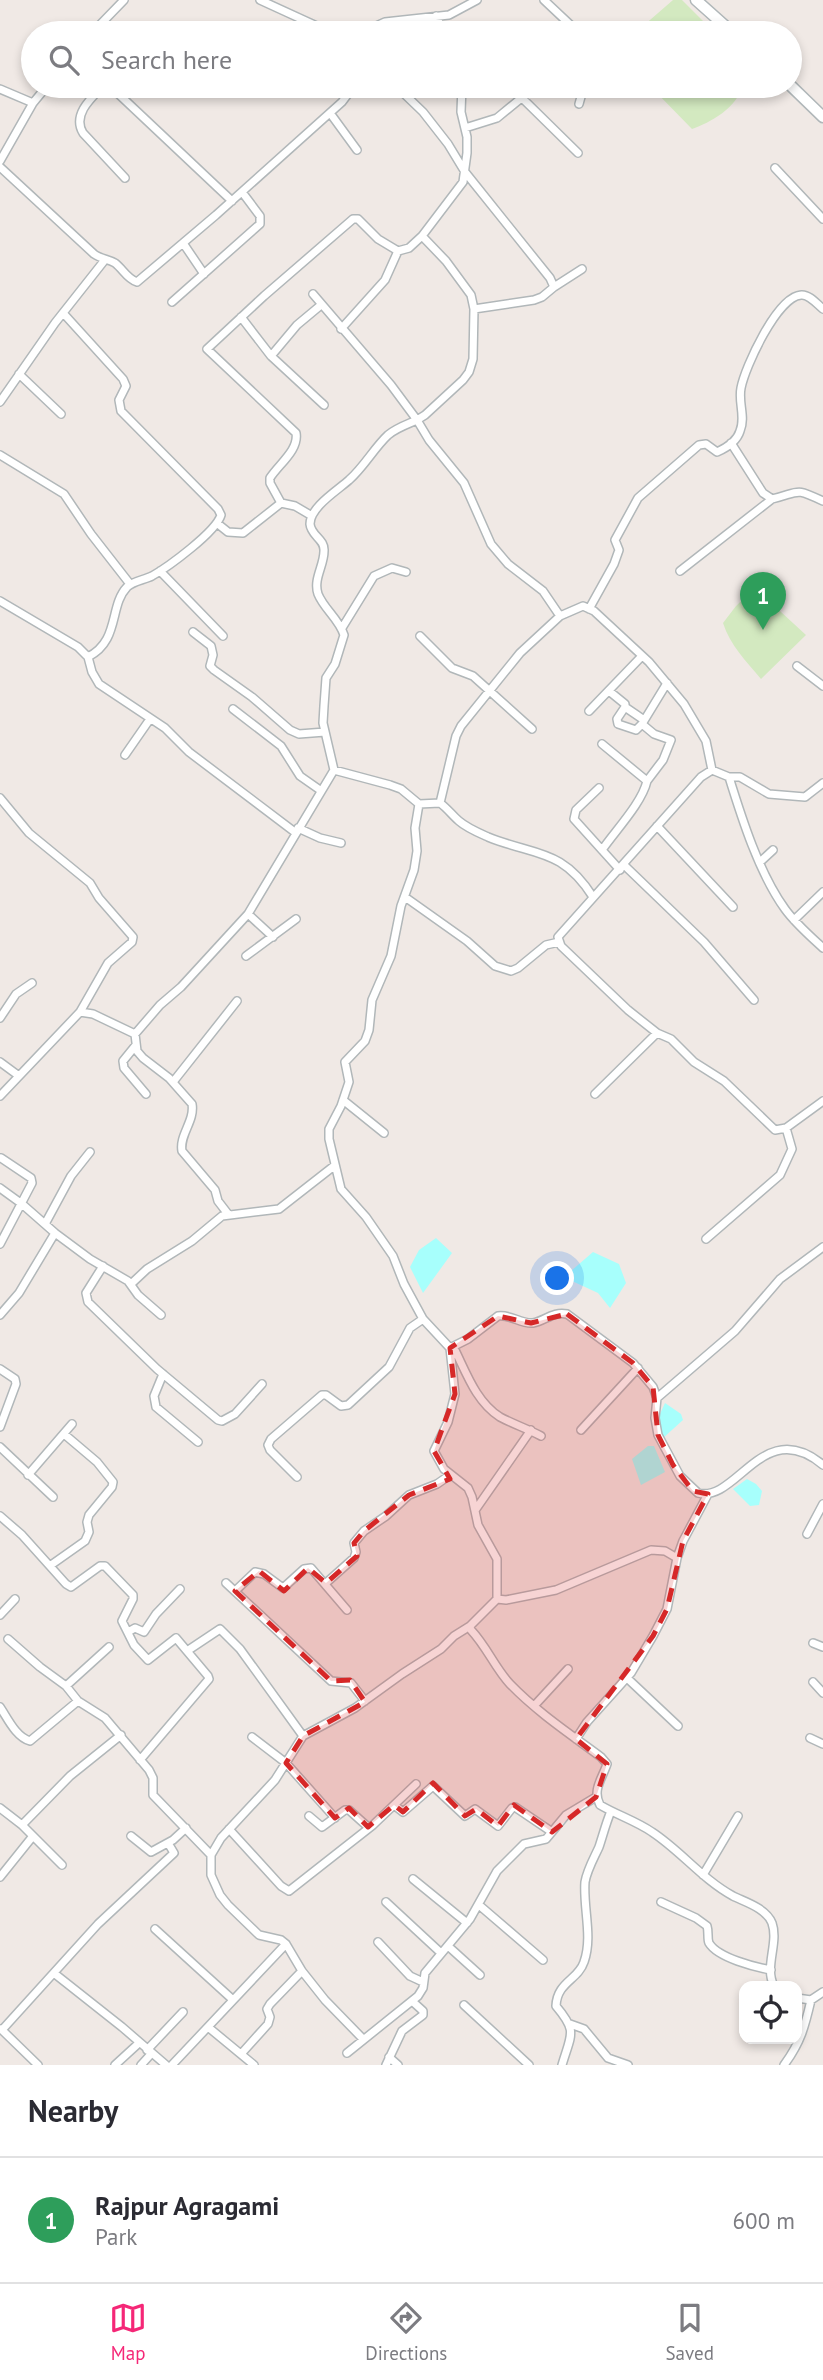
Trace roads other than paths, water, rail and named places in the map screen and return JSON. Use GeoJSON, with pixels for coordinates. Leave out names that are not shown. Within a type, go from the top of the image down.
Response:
{"type":"FeatureCollection","features":[{"type":"Feature","properties":{"kind":"main road"},"geometry":{"type":"LineString","coordinates":[[696,0],[720,21]]}},
{"type":"Feature","properties":{"kind":"main road"},"geometry":{"type":"LineString","coordinates":[[802,97],[823,117]]}},
{"type":"Feature","properties":{"kind":"street"},"geometry":{"type":"LineString","coordinates":[[104,21],[124,0]]}},
{"type":"Feature","properties":{"kind":"street"},"geometry":{"type":"LineString","coordinates":[[260,0],[306,21]]}},
{"type":"Feature","properties":{"kind":"street"},"geometry":{"type":"LineString","coordinates":[[394,21],[449,15],[477,0]]}},
{"type":"Feature","properties":{"kind":"street"},"geometry":{"type":"LineString","coordinates":[[544,0],[566,21]]}},
{"type":"Feature","properties":{"kind":"street"},"geometry":{"type":"LineString","coordinates":[[436,16],[438,21]]}},
{"type":"Feature","properties":{"kind":"street"},"geometry":{"type":"LineString","coordinates":[[0,89],[21,98]]}},
{"type":"Feature","properties":{"kind":"street"},"geometry":{"type":"LineString","coordinates":[[21,98],[33,103]]}},
{"type":"Feature","properties":{"kind":"street"},"geometry":{"type":"LineString","coordinates":[[0,160],[37,98]]}},
{"type":"Feature","properties":{"kind":"street"},"geometry":{"type":"LineString","coordinates":[[93,98],[82,111],[79,123],[83,133],[125,178]]}},
{"type":"Feature","properties":{"kind":"street"},"geometry":{"type":"LineString","coordinates":[[123,98],[232,201]]}},
{"type":"Feature","properties":{"kind":"street"},"geometry":{"type":"LineString","coordinates":[[0,167],[94,254],[104,261],[113,262],[132,281],[137,282],[232,201],[344,98]]}},
{"type":"Feature","properties":{"kind":"street"},"geometry":{"type":"LineString","coordinates":[[408,98],[448,144],[465,173],[550,278],[554,287]]}},
{"type":"Feature","properties":{"kind":"street"},"geometry":{"type":"LineString","coordinates":[[312,516],[295,506],[281,503],[270,483],[270,478],[294,448],[296,433],[207,349],[354,219],[358,219],[388,248],[398,251],[409,248],[422,236],[463,182],[467,145],[461,98]]}},
{"type":"Feature","properties":{"kind":"street"},"geometry":{"type":"LineString","coordinates":[[465,128],[497,118],[522,98],[578,153]]}},
{"type":"Feature","properties":{"kind":"street"},"geometry":{"type":"LineString","coordinates":[[579,104],[581,98]]}},
{"type":"Feature","properties":{"kind":"street"},"geometry":{"type":"LineString","coordinates":[[330,113],[357,150]]}},
{"type":"Feature","properties":{"kind":"street"},"geometry":{"type":"LineString","coordinates":[[775,168],[823,219]]}},
{"type":"Feature","properties":{"kind":"street"},"geometry":{"type":"LineString","coordinates":[[173,302],[261,222],[260,216],[242,192]]}},
{"type":"Feature","properties":{"kind":"street"},"geometry":{"type":"LineString","coordinates":[[228,1214],[218,1201],[215,1190],[182,1151],[181,1144],[194,1109],[190,1100],[137,1051],[135,1034],[248,914],[334,770],[323,723],[326,678],[341,648],[344,635],[318,593],[317,582],[325,550],[321,541],[313,534],[310,524],[312,516],[328,496],[361,469],[389,433],[417,420],[435,406],[469,372],[474,359],[474,309],[471,295],[446,261],[422,236]]}},
{"type":"Feature","properties":{"kind":"street"},"geometry":{"type":"LineString","coordinates":[[183,243],[204,274]]}},
{"type":"Feature","properties":{"kind":"street"},"geometry":{"type":"LineString","coordinates":[[341,328],[384,280],[398,251]]}},
{"type":"Feature","properties":{"kind":"street"},"geometry":{"type":"LineString","coordinates":[[0,402],[104,261]]}},
{"type":"Feature","properties":{"kind":"street"},"geometry":{"type":"LineString","coordinates":[[474,309],[534,300],[582,269]]}},
{"type":"Feature","properties":{"kind":"street"},"geometry":{"type":"LineString","coordinates":[[313,294],[391,385],[429,440],[464,483],[491,544],[509,564],[543,591],[560,616]]}},
{"type":"Feature","properties":{"kind":"street"},"geometry":{"type":"LineString","coordinates":[[589,609],[614,564],[619,550],[615,540],[619,529],[638,498],[699,446],[706,444],[717,452],[731,443],[742,429],[740,399],[746,372],[762,337],[779,310],[789,300],[800,295],[806,295],[823,309]]}},
{"type":"Feature","properties":{"kind":"street"},"geometry":{"type":"LineString","coordinates":[[271,356],[297,325],[321,305]]}},
{"type":"Feature","properties":{"kind":"street"},"geometry":{"type":"LineString","coordinates":[[64,314],[123,379],[125,386],[118,400],[121,411],[222,515],[218,524],[160,570],[131,584],[120,599],[111,632],[97,651],[88,657]]}},
{"type":"Feature","properties":{"kind":"street"},"geometry":{"type":"LineString","coordinates":[[241,317],[271,356],[324,405]]}},
{"type":"Feature","properties":{"kind":"street"},"geometry":{"type":"LineString","coordinates":[[19,374],[61,414]]}},
{"type":"Feature","properties":{"kind":"street"},"geometry":{"type":"LineString","coordinates":[[731,443],[762,493],[772,499]]}},
{"type":"Feature","properties":{"kind":"street"},"geometry":{"type":"LineString","coordinates":[[0,455],[64,494],[90,534],[131,584]]}},
{"type":"Feature","properties":{"kind":"street"},"geometry":{"type":"LineString","coordinates":[[680,571],[772,499],[792,491],[803,492],[823,501]]}},
{"type":"Feature","properties":{"kind":"street"},"geometry":{"type":"LineString","coordinates":[[218,524],[228,532],[243,533],[281,503]]}},
{"type":"Feature","properties":{"kind":"street"},"geometry":{"type":"LineString","coordinates":[[342,628],[374,576],[392,568],[406,572]]}},
{"type":"Feature","properties":{"kind":"street"},"geometry":{"type":"LineString","coordinates":[[160,570],[223,636]]}},
{"type":"Feature","properties":{"kind":"street"},"geometry":{"type":"LineString","coordinates":[[0,601],[69,641],[88,657],[99,684],[165,728],[189,752],[297,830],[341,843]]}},
{"type":"Feature","properties":{"kind":"street"},"geometry":{"type":"LineString","coordinates":[[440,803],[456,736],[520,653],[560,616],[583,606],[642,656],[684,704],[706,741],[712,770]]}},
{"type":"Feature","properties":{"kind":"street"},"geometry":{"type":"LineString","coordinates":[[193,632],[211,646],[213,655],[210,666],[251,696],[290,730],[299,734],[325,732]]}},
{"type":"Feature","properties":{"kind":"street"},"geometry":{"type":"LineString","coordinates":[[420,636],[452,668],[466,672],[532,729]]}},
{"type":"Feature","properties":{"kind":"street"},"geometry":{"type":"LineString","coordinates":[[589,711],[642,656]]}},
{"type":"Feature","properties":{"kind":"street"},"geometry":{"type":"LineString","coordinates":[[797,666],[823,686]]}},
{"type":"Feature","properties":{"kind":"street"},"geometry":{"type":"LineString","coordinates":[[625,707],[617,719],[618,724],[636,730],[667,683]]}},
{"type":"Feature","properties":{"kind":"street"},"geometry":{"type":"LineString","coordinates":[[601,850],[635,805],[647,781],[663,760],[671,740],[654,734],[610,691]]}},
{"type":"Feature","properties":{"kind":"street"},"geometry":{"type":"LineString","coordinates":[[233,709],[281,746],[300,776],[320,790]]}},
{"type":"Feature","properties":{"kind":"street"},"geometry":{"type":"LineString","coordinates":[[125,755],[150,719]]}},
{"type":"Feature","properties":{"kind":"street"},"geometry":{"type":"LineString","coordinates":[[602,744],[647,781]]}},
{"type":"Feature","properties":{"kind":"street"},"geometry":{"type":"LineString","coordinates":[[334,770],[401,789],[419,804],[440,803],[461,823],[489,837],[552,856],[581,878],[593,897]]}},
{"type":"Feature","properties":{"kind":"street"},"geometry":{"type":"LineString","coordinates":[[712,770],[729,777],[740,777],[769,794],[805,797],[823,783]]}},
{"type":"Feature","properties":{"kind":"street"},"geometry":{"type":"LineString","coordinates":[[712,770],[701,778],[593,897],[588,906],[558,937],[559,942],[628,1010],[657,1033],[671,1039],[694,1062],[724,1081],[775,1130],[786,1128],[823,1101]]}},
{"type":"Feature","properties":{"kind":"street"},"geometry":{"type":"LineString","coordinates":[[729,777],[745,828],[777,898],[794,920],[823,948]]}},
{"type":"Feature","properties":{"kind":"street"},"geometry":{"type":"LineString","coordinates":[[599,788],[573,815],[578,824],[601,850],[704,942],[754,1000]]}},
{"type":"Feature","properties":{"kind":"street"},"geometry":{"type":"LineString","coordinates":[[0,798],[29,833],[90,883],[99,898],[133,937],[132,942],[108,963],[80,1012],[0,1096]]}},
{"type":"Feature","properties":{"kind":"street"},"geometry":{"type":"LineString","coordinates":[[419,804],[415,828],[417,851],[401,905],[391,956],[372,1000],[365,1041],[345,1062],[349,1082],[329,1129],[330,1148],[341,1189],[366,1217],[393,1256],[404,1284],[423,1319],[452,1348],[479,1397],[503,1418],[541,1436]]}},
{"type":"Feature","properties":{"kind":"street"},"geometry":{"type":"LineString","coordinates":[[657,826],[733,907]]}},
{"type":"Feature","properties":{"kind":"street"},"geometry":{"type":"LineString","coordinates":[[760,862],[773,850]]}},
{"type":"Feature","properties":{"kind":"street"},"geometry":{"type":"LineString","coordinates":[[794,920],[823,891]]}},
{"type":"Feature","properties":{"kind":"street"},"geometry":{"type":"LineString","coordinates":[[405,897],[495,966],[510,971],[518,968],[546,945],[559,942]]}},
{"type":"Feature","properties":{"kind":"street"},"geometry":{"type":"LineString","coordinates":[[248,914],[273,937]]}},
{"type":"Feature","properties":{"kind":"street"},"geometry":{"type":"LineString","coordinates":[[246,956],[296,919]]}},
{"type":"Feature","properties":{"kind":"street"},"geometry":{"type":"LineString","coordinates":[[0,1018],[16,994],[32,983]]}},
{"type":"Feature","properties":{"kind":"street"},"geometry":{"type":"LineString","coordinates":[[173,1082],[237,1001]]}},
{"type":"Feature","properties":{"kind":"street"},"geometry":{"type":"LineString","coordinates":[[80,1012],[93,1014],[135,1034]]}},
{"type":"Feature","properties":{"kind":"street"},"geometry":{"type":"LineString","coordinates":[[595,1094],[657,1033]]}},
{"type":"Feature","properties":{"kind":"street"},"geometry":{"type":"LineString","coordinates":[[136,1045],[124,1061],[124,1068],[146,1094]]}},
{"type":"Feature","properties":{"kind":"street"},"geometry":{"type":"LineString","coordinates":[[0,1062],[19,1076]]}},
{"type":"Feature","properties":{"kind":"street"},"geometry":{"type":"LineString","coordinates":[[343,1100],[384,1133]]}},
{"type":"Feature","properties":{"kind":"street"},"geometry":{"type":"LineString","coordinates":[[706,1239],[780,1175],[792,1149],[786,1128]]}},
{"type":"Feature","properties":{"kind":"street"},"geometry":{"type":"LineString","coordinates":[[45,1224],[71,1175],[90,1152]]}},
{"type":"Feature","properties":{"kind":"street"},"geometry":{"type":"LineString","coordinates":[[0,1244],[32,1182],[31,1178],[1,1157]]}},
{"type":"Feature","properties":{"kind":"street"},"geometry":{"type":"LineString","coordinates":[[131,1284],[146,1269],[184,1246],[218,1219],[228,1214],[279,1209],[334,1166]]}},
{"type":"Feature","properties":{"kind":"street"},"geometry":{"type":"LineString","coordinates":[[0,1188],[23,1203],[55,1233],[131,1284],[138,1295],[161,1315]]}},
{"type":"Feature","properties":{"kind":"street"},"geometry":{"type":"LineString","coordinates":[[0,1315],[19,1293],[55,1233]]}},
{"type":"Feature","properties":{"kind":"street"},"geometry":{"type":"LineString","coordinates":[[657,1398],[735,1331],[780,1279],[823,1247]]}},
{"type":"Feature","properties":{"kind":"street"},"geometry":{"type":"LineString","coordinates":[[103,1266],[85,1298],[163,1374],[222,1421],[235,1414],[262,1384]]}},
{"type":"Feature","properties":{"kind":"street"},"geometry":{"type":"LineString","coordinates":[[452,1348],[498,1316],[535,1322],[560,1313],[572,1318],[638,1368],[653,1387],[657,1398],[656,1425],[673,1465],[693,1491],[701,1495],[708,1494],[779,1450],[787,1448],[802,1451],[823,1465]]}},
{"type":"Feature","properties":{"kind":"street"},"geometry":{"type":"LineString","coordinates":[[297,1477],[270,1450],[268,1445],[271,1440],[318,1396],[326,1395],[341,1406],[348,1405],[388,1367],[410,1328],[423,1319]]}},
{"type":"Feature","properties":{"kind":"street"},"geometry":{"type":"LineString","coordinates":[[363,2039],[325,2000],[302,1971],[286,1944],[281,1940],[259,1935],[228,1905],[211,1875],[211,1855],[229,1829],[266,1791],[303,1736],[336,1720],[441,1649],[454,1636],[470,1626],[497,1599],[497,1559],[478,1525],[468,1488],[444,1469],[434,1451],[448,1422],[455,1394],[452,1348]]}},
{"type":"Feature","properties":{"kind":"street"},"geometry":{"type":"LineString","coordinates":[[581,1430],[638,1368]]}},
{"type":"Feature","properties":{"kind":"street"},"geometry":{"type":"LineString","coordinates":[[0,1369],[15,1379],[16,1384],[0,1427]]}},
{"type":"Feature","properties":{"kind":"street"},"geometry":{"type":"LineString","coordinates":[[163,1374],[154,1396],[156,1407],[198,1442]]}},
{"type":"Feature","properties":{"kind":"street"},"geometry":{"type":"LineString","coordinates":[[28,1475],[72,1424]]}},
{"type":"Feature","properties":{"kind":"street"},"geometry":{"type":"LineString","coordinates":[[475,1509],[531,1430]]}},
{"type":"Feature","properties":{"kind":"street"},"geometry":{"type":"LineString","coordinates":[[51,1565],[85,1541],[89,1532],[89,1515],[113,1482],[97,1462],[64,1434]]}},
{"type":"Feature","properties":{"kind":"street"},"geometry":{"type":"LineString","coordinates":[[0,1447],[52,1497]]}},
{"type":"Feature","properties":{"kind":"street"},"geometry":{"type":"LineString","coordinates":[[326,1583],[354,1558],[354,1543],[364,1531],[410,1495],[437,1484],[450,1475]]}},
{"type":"Feature","properties":{"kind":"street"},"geometry":{"type":"LineString","coordinates":[[576,1738],[627,1678],[653,1636],[667,1609],[677,1558],[688,1528],[708,1494]]}},
{"type":"Feature","properties":{"kind":"street"},"geometry":{"type":"LineString","coordinates":[[807,1534],[823,1504]]}},
{"type":"Feature","properties":{"kind":"street"},"geometry":{"type":"LineString","coordinates":[[0,1516],[22,1535],[71,1587],[100,1566],[111,1571],[133,1595],[122,1621],[134,1645],[148,1660],[176,1638],[209,1679],[140,1760]]}},
{"type":"Feature","properties":{"kind":"street"},"geometry":{"type":"LineString","coordinates":[[497,1599],[506,1600],[556,1590],[650,1550],[665,1551],[677,1558]]}},
{"type":"Feature","properties":{"kind":"street"},"geometry":{"type":"LineString","coordinates":[[235,1591],[248,1577],[259,1571],[283,1588],[308,1568],[315,1570],[347,1610]]}},
{"type":"Feature","properties":{"kind":"street"},"geometry":{"type":"LineString","coordinates":[[226,1583],[331,1681],[351,1683],[365,1701]]}},
{"type":"Feature","properties":{"kind":"street"},"geometry":{"type":"LineString","coordinates":[[128,1632],[135,1628],[144,1632],[156,1614],[180,1589]]}},
{"type":"Feature","properties":{"kind":"street"},"geometry":{"type":"LineString","coordinates":[[0,1615],[15,1599]]}},
{"type":"Feature","properties":{"kind":"street"},"geometry":{"type":"LineString","coordinates":[[470,1626],[508,1682],[607,1764],[596,1790],[600,1805],[653,1833],[719,1888],[754,1906],[770,1919],[773,1926],[773,1981]]}},
{"type":"Feature","properties":{"kind":"street"},"geometry":{"type":"LineString","coordinates":[[187,1651],[220,1629],[248,1660],[303,1736]]}},
{"type":"Feature","properties":{"kind":"street"},"geometry":{"type":"LineString","coordinates":[[8,1639],[66,1686],[78,1701],[106,1717],[153,1778],[153,1795],[211,1855]]}},
{"type":"Feature","properties":{"kind":"street"},"geometry":{"type":"LineString","coordinates":[[814,1643],[823,1647]]}},
{"type":"Feature","properties":{"kind":"street"},"geometry":{"type":"LineString","coordinates":[[66,1686],[109,1647]]}},
{"type":"Feature","properties":{"kind":"street"},"geometry":{"type":"LineString","coordinates":[[534,1706],[568,1669]]}},
{"type":"Feature","properties":{"kind":"street"},"geometry":{"type":"LineString","coordinates":[[627,1678],[678,1726]]}},
{"type":"Feature","properties":{"kind":"street"},"geometry":{"type":"LineString","coordinates":[[813,1682],[823,1693]]}},
{"type":"Feature","properties":{"kind":"street"},"geometry":{"type":"LineString","coordinates":[[555,1683],[564,1691]]}},
{"type":"Feature","properties":{"kind":"street"},"geometry":{"type":"LineString","coordinates":[[0,1707],[18,1734],[30,1741],[78,1701]]}},
{"type":"Feature","properties":{"kind":"street"},"geometry":{"type":"LineString","coordinates":[[22,1825],[70,1776],[121,1735]]}},
{"type":"Feature","properties":{"kind":"street"},"geometry":{"type":"LineString","coordinates":[[252,1737],[286,1763],[335,1818]]}},
{"type":"Feature","properties":{"kind":"street"},"geometry":{"type":"LineString","coordinates":[[810,1738],[823,1744]]}},
{"type":"Feature","properties":{"kind":"street"},"geometry":{"type":"LineString","coordinates":[[229,1829],[281,1886],[289,1891],[416,1784]]}},
{"type":"Feature","properties":{"kind":"street"},"geometry":{"type":"LineString","coordinates":[[394,1805],[403,1812],[433,1786],[466,1816],[475,1810],[498,1826],[515,1807],[552,1832]]}},
{"type":"Feature","properties":{"kind":"street"},"geometry":{"type":"LineString","coordinates":[[347,2053],[412,2001],[422,1988],[425,1973],[467,1923],[480,1905],[497,1871],[516,1851],[528,1842],[546,1839],[566,1815],[596,1797]]}},
{"type":"Feature","properties":{"kind":"street"},"geometry":{"type":"LineString","coordinates":[[0,1808],[22,1825],[62,1865]]}},
{"type":"Feature","properties":{"kind":"street"},"geometry":{"type":"LineString","coordinates":[[309,1816],[322,1828],[345,1811],[349,1811],[368,1827]]}},
{"type":"Feature","properties":{"kind":"street"},"geometry":{"type":"LineString","coordinates":[[562,2065],[571,2034],[570,2024],[556,2006],[557,1997],[583,1964],[588,1940],[586,1878],[611,1811]]}},
{"type":"Feature","properties":{"kind":"street"},"geometry":{"type":"LineString","coordinates":[[703,1875],[738,1816]]}},
{"type":"Feature","properties":{"kind":"street"},"geometry":{"type":"LineString","coordinates":[[131,1836],[151,1852],[168,1843],[186,1828]]}},
{"type":"Feature","properties":{"kind":"street"},"geometry":{"type":"LineString","coordinates":[[0,1877],[33,1836]]}},
{"type":"Feature","properties":{"kind":"street"},"geometry":{"type":"LineString","coordinates":[[38,2065],[1,2029],[55,1974],[98,1924],[174,1853],[168,1843]]}},
{"type":"Feature","properties":{"kind":"street"},"geometry":{"type":"LineString","coordinates":[[413,1879],[467,1923]]}},
{"type":"Feature","properties":{"kind":"street"},"geometry":{"type":"LineString","coordinates":[[386,1902],[441,1953]]}},
{"type":"Feature","properties":{"kind":"street"},"geometry":{"type":"LineString","coordinates":[[661,1902],[696,1918],[706,1926],[708,1941],[715,1948],[742,1964],[771,1970]]}},
{"type":"Feature","properties":{"kind":"street"},"geometry":{"type":"LineString","coordinates":[[480,1905],[543,1960]]}},
{"type":"Feature","properties":{"kind":"street"},"geometry":{"type":"LineString","coordinates":[[155,1929],[232,1999]]}},
{"type":"Feature","properties":{"kind":"street"},"geometry":{"type":"LineString","coordinates":[[378,1942],[410,1976],[423,1982]]}},
{"type":"Feature","properties":{"kind":"street"},"geometry":{"type":"LineString","coordinates":[[55,1974],[149,2052],[172,2064],[286,1944]]}},
{"type":"Feature","properties":{"kind":"street"},"geometry":{"type":"LineString","coordinates":[[448,1946],[480,1975]]}},
{"type":"Feature","properties":{"kind":"street"},"geometry":{"type":"LineString","coordinates":[[241,2054],[268,2024],[270,2017],[267,2009],[270,2004],[302,1971]]}},
{"type":"Feature","properties":{"kind":"street"},"geometry":{"type":"LineString","coordinates":[[802,1999],[811,2000],[823,1992]]}},
{"type":"Feature","properties":{"kind":"street"},"geometry":{"type":"LineString","coordinates":[[784,2065],[801,2039],[811,2000]]}},
{"type":"Feature","properties":{"kind":"street"},"geometry":{"type":"LineString","coordinates":[[398,2065],[388,2061],[402,2031],[423,2015],[423,2011],[412,2001]]}},
{"type":"Feature","properties":{"kind":"street"},"geometry":{"type":"LineString","coordinates":[[464,2006],[529,2065]]}},
{"type":"Feature","properties":{"kind":"street"},"geometry":{"type":"LineString","coordinates":[[141,2065],[183,2012]]}},
{"type":"Feature","properties":{"kind":"street"},"geometry":{"type":"LineString","coordinates":[[570,2024],[584,2029],[608,2058],[628,2065]]}},
{"type":"Feature","properties":{"kind":"street"},"geometry":{"type":"LineString","coordinates":[[208,2027],[254,2065]]}},
{"type":"Feature","properties":{"kind":"street"},"geometry":{"type":"LineString","coordinates":[[115,2065],[139,2043]]}},
{"type":"Feature","properties":{"kind":"water"},"geometry":{"type":"Polygon","coordinates":[[[436,1238],[452,1253],[423,1293],[410,1267],[419,1250],[436,1238]]]}},
{"type":"Feature","properties":{"kind":"water"},"geometry":{"type":"Polygon","coordinates":[[[593,1252],[619,1264],[626,1283],[610,1308],[598,1293],[572,1281],[571,1271],[593,1252]]]}},
{"type":"Feature","properties":{"kind":"water"},"geometry":{"type":"Polygon","coordinates":[[[665,1403],[681,1414],[683,1420],[662,1439],[659,1416],[665,1403]]]}},
{"type":"Feature","properties":{"kind":"water"},"geometry":{"type":"Polygon","coordinates":[[[648,1446],[654,1446],[665,1472],[641,1485],[632,1459],[648,1446]]]}},
{"type":"Feature","properties":{"kind":"water"},"geometry":{"type":"Polygon","coordinates":[[[747,1479],[762,1491],[759,1505],[750,1506],[733,1489],[747,1479]]]}},
{"type":"Feature","properties":{"kind":"place","name":"Rajpur Agragami"},"geometry":{"type":"Point","coordinates":[763,630]}}]}
